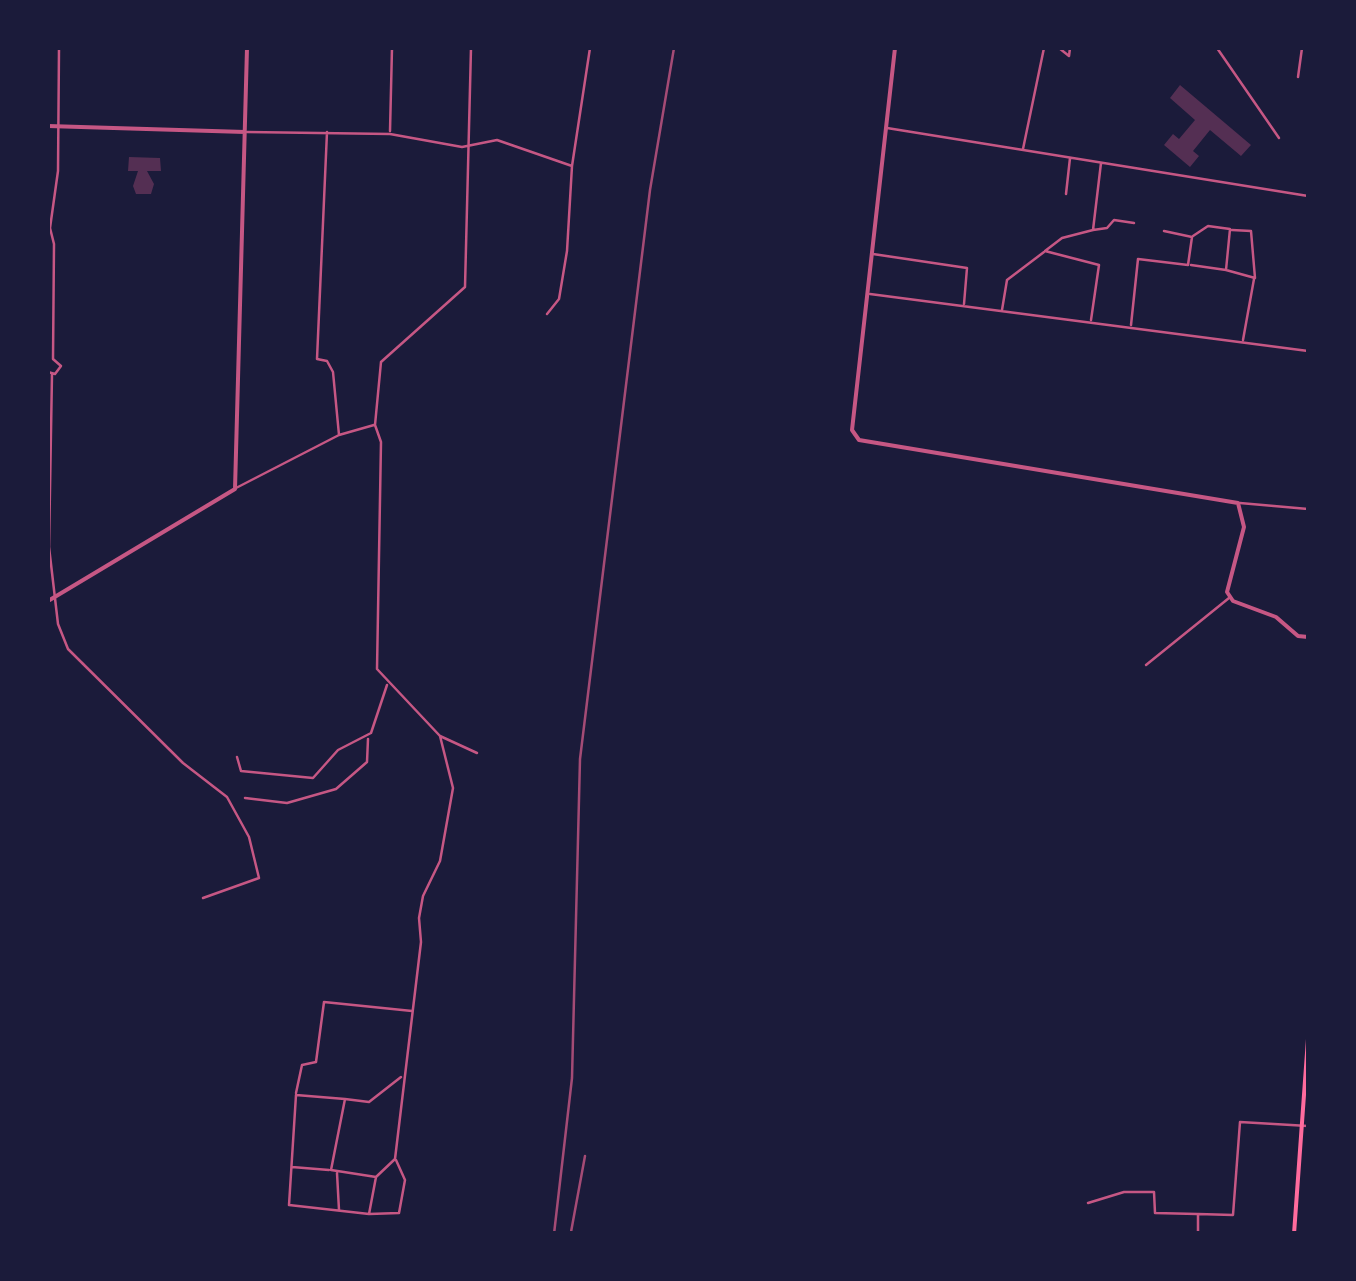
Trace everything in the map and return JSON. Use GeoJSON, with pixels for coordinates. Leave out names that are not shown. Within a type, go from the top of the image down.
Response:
{"type":"FeatureCollection","features":[{"type":"Feature","properties":{"kind":"main road"},"geometry":{"type":"LineString","coordinates":[[1294,1234],[1306,1126],[1308,1039]]}},
{"type":"Feature","properties":{"kind":"street"},"geometry":{"type":"LineString","coordinates":[[59,48],[58,171],[50,214],[53,359],[60,366],[50,373],[50,547],[58,624],[68,650],[183,763],[227,797],[249,837],[259,878],[203,898]]}},
{"type":"Feature","properties":{"kind":"street"},"geometry":{"type":"LineString","coordinates":[[235,489],[247,48]]}},
{"type":"Feature","properties":{"kind":"street"},"geometry":{"type":"LineString","coordinates":[[390,134],[392,48]]}},
{"type":"Feature","properties":{"kind":"street"},"geometry":{"type":"LineString","coordinates":[[471,48],[465,287],[381,362],[375,425],[381,436],[378,669],[387,684],[440,736],[477,753]]}},
{"type":"Feature","properties":{"kind":"street"},"geometry":{"type":"LineString","coordinates":[[547,314],[559,299],[567,250],[572,166],[590,48]]}},
{"type":"Feature","properties":{"kind":"street"},"geometry":{"type":"LineString","coordinates":[[895,48],[852,430],[859,440],[1238,503],[1308,509]]}},
{"type":"Feature","properties":{"kind":"street"},"geometry":{"type":"LineString","coordinates":[[1022,149],[1044,48]]}},
{"type":"Feature","properties":{"kind":"street"},"geometry":{"type":"LineString","coordinates":[[1059,48],[1070,56],[1070,48]]}},
{"type":"Feature","properties":{"kind":"street"},"geometry":{"type":"LineString","coordinates":[[1217,48],[1279,138]]}},
{"type":"Feature","properties":{"kind":"street"},"geometry":{"type":"LineString","coordinates":[[1298,77],[1302,48]]}},
{"type":"Feature","properties":{"kind":"street"},"geometry":{"type":"LineString","coordinates":[[48,126],[390,134],[469,145],[504,141],[572,166]]}},
{"type":"Feature","properties":{"kind":"street"},"geometry":{"type":"LineString","coordinates":[[887,128],[1308,196]]}},
{"type":"Feature","properties":{"kind":"street"},"geometry":{"type":"LineString","coordinates":[[326,132],[317,359],[326,360],[334,372],[340,434]]}},
{"type":"Feature","properties":{"kind":"street"},"geometry":{"type":"LineString","coordinates":[[1066,194],[1070,156]]}},
{"type":"Feature","properties":{"kind":"street"},"geometry":{"type":"LineString","coordinates":[[1093,230],[1102,163]]}},
{"type":"Feature","properties":{"kind":"street"},"geometry":{"type":"LineString","coordinates":[[1002,311],[1008,280],[1062,238],[1107,228],[1114,220],[1134,223]]}},
{"type":"Feature","properties":{"kind":"street"},"geometry":{"type":"LineString","coordinates":[[1164,231],[1192,236],[1208,226],[1251,231],[1255,278],[1243,342]]}},
{"type":"Feature","properties":{"kind":"street"},"geometry":{"type":"LineString","coordinates":[[1226,270],[1230,230]]}},
{"type":"Feature","properties":{"kind":"street"},"geometry":{"type":"LineString","coordinates":[[1188,265],[1192,236]]}},
{"type":"Feature","properties":{"kind":"street"},"geometry":{"type":"LineString","coordinates":[[1046,251],[1099,266],[1091,322]]}},
{"type":"Feature","properties":{"kind":"street"},"geometry":{"type":"LineString","coordinates":[[872,254],[968,268],[964,306]]}},
{"type":"Feature","properties":{"kind":"street"},"geometry":{"type":"LineString","coordinates":[[1130,328],[1138,259],[1226,270],[1255,278]]}},
{"type":"Feature","properties":{"kind":"street"},"geometry":{"type":"LineString","coordinates":[[868,294],[1308,351]]}},
{"type":"Feature","properties":{"kind":"street"},"geometry":{"type":"LineString","coordinates":[[48,333],[54,333]]}},
{"type":"Feature","properties":{"kind":"street"},"geometry":{"type":"LineString","coordinates":[[48,362],[53,359]]}},
{"type":"Feature","properties":{"kind":"street"},"geometry":{"type":"LineString","coordinates":[[48,601],[235,489],[340,434],[375,425]]}},
{"type":"Feature","properties":{"kind":"street"},"geometry":{"type":"LineString","coordinates":[[1230,596],[1228,580],[1244,527],[1238,503]]}},
{"type":"Feature","properties":{"kind":"street"},"geometry":{"type":"LineString","coordinates":[[1230,596],[1276,617],[1298,636],[1308,638]]}},
{"type":"Feature","properties":{"kind":"street"},"geometry":{"type":"LineString","coordinates":[[1146,666],[1230,596]]}},
{"type":"Feature","properties":{"kind":"street"},"geometry":{"type":"LineString","coordinates":[[245,798],[287,802],[336,789],[367,762],[367,738],[387,684]]}},
{"type":"Feature","properties":{"kind":"street"},"geometry":{"type":"LineString","coordinates":[[412,1012],[324,1002],[316,1062],[302,1065],[296,1095],[291,1208],[391,1216],[401,1212],[404,1174],[395,1159],[421,942],[419,918],[440,860],[453,788],[448,755],[440,736]]}},
{"type":"Feature","properties":{"kind":"street"},"geometry":{"type":"LineString","coordinates":[[237,756],[240,772],[308,779],[338,750],[367,738]]}},
{"type":"Feature","properties":{"kind":"street"},"geometry":{"type":"LineString","coordinates":[[296,1095],[369,1102],[402,1076]]}},
{"type":"Feature","properties":{"kind":"street"},"geometry":{"type":"LineString","coordinates":[[330,1170],[345,1098]]}},
{"type":"Feature","properties":{"kind":"street"},"geometry":{"type":"LineString","coordinates":[[1088,1203],[1124,1192],[1154,1192],[1154,1213],[1232,1215],[1240,1122],[1306,1126]]}},
{"type":"Feature","properties":{"kind":"street"},"geometry":{"type":"LineString","coordinates":[[369,1214],[376,1177],[395,1159]]}},
{"type":"Feature","properties":{"kind":"street"},"geometry":{"type":"LineString","coordinates":[[290,1167],[376,1177]]}},
{"type":"Feature","properties":{"kind":"street"},"geometry":{"type":"LineString","coordinates":[[337,1170],[339,1211]]}},
{"type":"Feature","properties":{"kind":"street"},"geometry":{"type":"LineString","coordinates":[[1198,1214],[1198,1234]]}},
{"type":"Feature","properties":{"kind":"building"},"geometry":{"type":"Polygon","coordinates":[[[1180,85],[1251,145],[1241,156],[1210,130],[1193,151],[1199,156],[1190,167],[1164,145],[1173,134],[1179,139],[1195,120],[1170,98],[1180,85]]]}},
{"type":"Feature","properties":{"kind":"building"},"geometry":{"type":"Polygon","coordinates":[[[129,157],[160,158],[161,171],[147,171],[154,184],[151,194],[136,194],[133,186],[138,171],[128,171],[129,157]]]}},
{"type":"Feature","properties":{"kind":"railway"},"geometry":{"type":"LineString","coordinates":[[554,1234],[572,1078],[580,759],[650,190],[674,48]]}},
{"type":"Feature","properties":{"kind":"railway"},"geometry":{"type":"LineString","coordinates":[[571,1232],[585,1156]]}}]}
